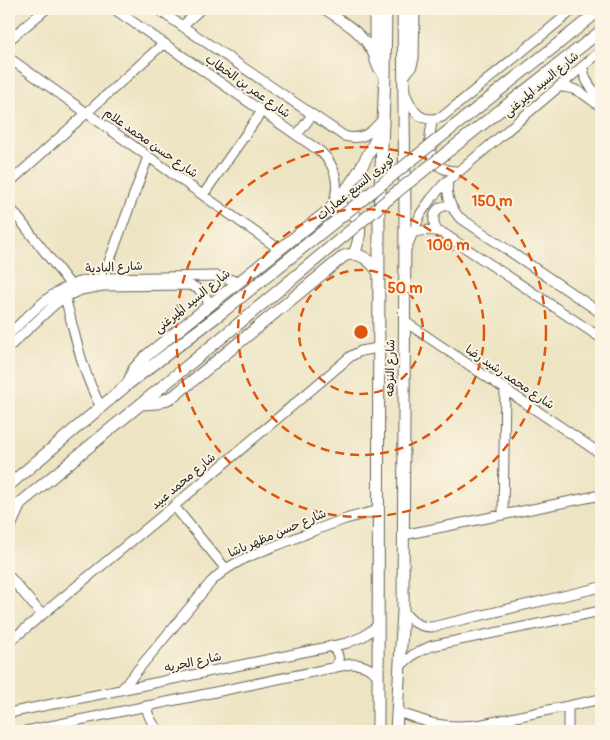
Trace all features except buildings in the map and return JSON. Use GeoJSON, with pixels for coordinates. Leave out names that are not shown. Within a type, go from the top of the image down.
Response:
{"type":"FeatureCollection","features":[{"type":"Feature","properties":{"kind":"highway"},"geometry":{"type":"LineString","coordinates":[[9,527],[19,505]]}},
{"type":"Feature","properties":{"kind":"main road"},"geometry":{"type":"LineString","coordinates":[[375,9],[375,58],[385,76]]}},
{"type":"Feature","properties":{"kind":"main road","name":"شارع النزهه"},"geometry":{"type":"LineString","coordinates":[[378,731],[379,215],[386,9]]}},
{"type":"Feature","properties":{"kind":"main road"},"geometry":{"type":"LineString","coordinates":[[403,9],[404,75]]}},
{"type":"Feature","properties":{"kind":"main road","name":"شارع النزهه"},"geometry":{"type":"LineString","coordinates":[[396,731],[402,611],[403,536],[404,75],[411,66],[413,58],[414,9]]}},
{"type":"Feature","properties":{"kind":"main road","name":"كوبرى السبع عمارات"},"geometry":{"type":"LineString","coordinates":[[128,384],[240,298],[601,9]]}},
{"type":"Feature","properties":{"kind":"main road"},"geometry":{"type":"LineString","coordinates":[[9,513],[412,180],[601,31]]}},
{"type":"Feature","properties":{"kind":"main road","name":"شارع السيد الميرغنى"},"geometry":{"type":"LineString","coordinates":[[9,485],[128,384],[134,368],[146,356],[331,207],[357,175],[382,125]]}},
{"type":"Feature","properties":{"kind":"main road"},"geometry":{"type":"LineString","coordinates":[[331,207],[344,208],[357,217],[359,236],[354,254]]}},
{"type":"Feature","properties":{"kind":"main road"},"geometry":{"type":"LineString","coordinates":[[141,404],[158,403],[174,396],[347,255],[360,255],[368,260],[379,274]]}},
{"type":"Feature","properties":{"kind":"street"},"geometry":{"type":"LineString","coordinates":[[9,40],[46,9]]}},
{"type":"Feature","properties":{"kind":"street","name":"شارع عمر بن الخطاب"},"geometry":{"type":"LineString","coordinates":[[114,9],[325,156],[332,167],[337,186],[331,207]]}},
{"type":"Feature","properties":{"kind":"street","name":"شارع عمر بن الخطاب"},"geometry":{"type":"LineString","coordinates":[[157,9],[340,134],[354,138],[368,134],[382,125]]}},
{"type":"Feature","properties":{"kind":"street"},"geometry":{"type":"LineString","coordinates":[[182,26],[201,9]]}},
{"type":"Feature","properties":{"kind":"street"},"geometry":{"type":"LineString","coordinates":[[324,9],[356,30],[366,41],[375,58]]}},
{"type":"Feature","properties":{"kind":"street"},"geometry":{"type":"LineString","coordinates":[[405,93],[410,106],[417,115],[433,119],[445,115],[574,9]]}},
{"type":"Feature","properties":{"kind":"street"},"geometry":{"type":"LineString","coordinates":[[9,183],[164,43]]}},
{"type":"Feature","properties":{"kind":"street","name":"شارع السيد الميرغنى"},"geometry":{"type":"LineString","coordinates":[[405,252],[425,208],[438,190],[601,51]]}},
{"type":"Feature","properties":{"kind":"street","name":"شارع حسن محمد علام"},"geometry":{"type":"LineString","coordinates":[[9,58],[279,249]]}},
{"type":"Feature","properties":{"kind":"street"},"geometry":{"type":"LineString","coordinates":[[583,66],[588,84],[601,97]]}},
{"type":"Feature","properties":{"kind":"street"},"geometry":{"type":"LineString","coordinates":[[558,88],[571,88],[580,91],[601,107]]}},
{"type":"Feature","properties":{"kind":"street"},"geometry":{"type":"LineString","coordinates":[[203,195],[262,111]]}},
{"type":"Feature","properties":{"kind":"street"},"geometry":{"type":"LineString","coordinates":[[297,135],[312,115]]}},
{"type":"Feature","properties":{"kind":"street"},"geometry":{"type":"LineString","coordinates":[[433,119],[429,141],[430,154],[442,168],[458,171]]}},
{"type":"Feature","properties":{"kind":"street"},"geometry":{"type":"LineString","coordinates":[[103,278],[148,156]]}},
{"type":"Feature","properties":{"kind":"street"},"geometry":{"type":"LineString","coordinates":[[448,180],[448,195],[451,206],[454,212],[462,219],[601,313]]}},
{"type":"Feature","properties":{"kind":"street"},"geometry":{"type":"LineString","coordinates":[[9,206],[73,288]]}},
{"type":"Feature","properties":{"kind":"street"},"geometry":{"type":"LineString","coordinates":[[437,231],[434,223],[436,212],[442,206],[451,206]]}},
{"type":"Feature","properties":{"kind":"street"},"geometry":{"type":"LineString","coordinates":[[412,233],[424,230],[437,231],[446,235],[601,338]]}},
{"type":"Feature","properties":{"kind":"street","name":"شارع البادية"},"geometry":{"type":"LineString","coordinates":[[9,347],[73,288],[85,280],[216,276],[238,282]]}},
{"type":"Feature","properties":{"kind":"street","name":"شارع البادية"},"geometry":{"type":"LineString","coordinates":[[9,334],[58,290],[103,286],[185,284],[201,290],[210,305]]}},
{"type":"Feature","properties":{"kind":"street"},"geometry":{"type":"LineString","coordinates":[[65,297],[85,373],[101,407]]}},
{"type":"Feature","properties":{"kind":"street","name":"شارع محمد رشيد رضا"},"geometry":{"type":"LineString","coordinates":[[404,321],[601,454]]}},
{"type":"Feature","properties":{"kind":"street","name":"شارع محمد عبيد"},"geometry":{"type":"LineString","coordinates":[[9,642],[174,506],[351,356],[361,351],[378,348]]}},
{"type":"Feature","properties":{"kind":"street"},"geometry":{"type":"LineString","coordinates":[[503,515],[505,388]]}},
{"type":"Feature","properties":{"kind":"street"},"geometry":{"type":"LineString","coordinates":[[403,536],[601,495]]}},
{"type":"Feature","properties":{"kind":"street"},"geometry":{"type":"LineString","coordinates":[[174,506],[226,569]]}},
{"type":"Feature","properties":{"kind":"street","name":"شارع حسن مظهر باشا"},"geometry":{"type":"LineString","coordinates":[[121,690],[211,582],[226,569],[246,558],[346,518],[378,511]]}},
{"type":"Feature","properties":{"kind":"street"},"geometry":{"type":"LineString","coordinates":[[9,576],[42,615]]}},
{"type":"Feature","properties":{"kind":"street"},"geometry":{"type":"LineString","coordinates":[[402,611],[419,625],[429,627],[601,587]]}},
{"type":"Feature","properties":{"kind":"street"},"geometry":{"type":"LineString","coordinates":[[400,666],[421,650],[445,642],[601,611]]}},
{"type":"Feature","properties":{"kind":"street","name":"شارع الحريه"},"geometry":{"type":"LineString","coordinates":[[9,713],[332,646],[360,638],[378,625]]}},
{"type":"Feature","properties":{"kind":"street"},"geometry":{"type":"LineString","coordinates":[[442,625],[438,628],[438,636],[440,640],[445,642]]}},
{"type":"Feature","properties":{"kind":"street"},"geometry":{"type":"LineString","coordinates":[[332,646],[338,655],[337,664],[334,668]]}},
{"type":"Feature","properties":{"kind":"street"},"geometry":{"type":"LineString","coordinates":[[26,731],[351,664],[360,664],[368,667],[378,675]]}},
{"type":"Feature","properties":{"kind":"street"},"geometry":{"type":"LineString","coordinates":[[398,712],[427,722],[451,726],[475,726],[601,699]]}},
{"type":"Feature","properties":{"kind":"street"},"geometry":{"type":"LineString","coordinates":[[146,706],[150,719],[159,731]]}},
{"type":"Feature","properties":{"kind":"street"},"geometry":{"type":"LineString","coordinates":[[568,706],[568,731]]}},
{"type":"Feature","properties":{"kind":"street"},"geometry":{"type":"LineString","coordinates":[[496,722],[496,731]]}}]}
